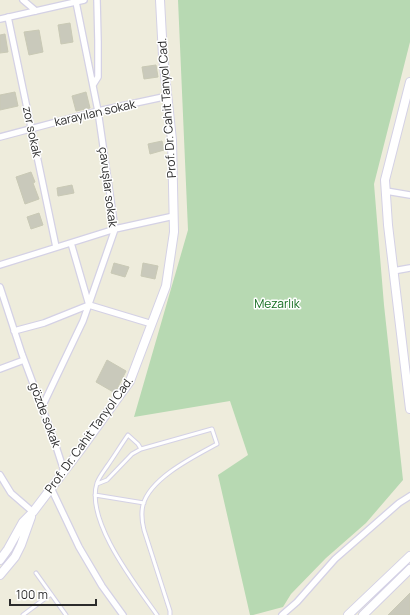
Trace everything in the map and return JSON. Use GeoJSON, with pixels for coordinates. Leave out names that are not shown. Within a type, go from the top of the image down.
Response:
{"type":"FeatureCollection","features":[{"type":"Feature","properties":{"kind":"street"},"geometry":{"type":"LineString","coordinates":[[23,0],[36,11]]}},
{"type":"Feature","properties":{"kind":"street"},"geometry":{"type":"LineString","coordinates":[[0,19],[84,0]]}},
{"type":"Feature","properties":{"kind":"street"},"geometry":{"type":"LineString","coordinates":[[93,85],[98,76],[97,0]]}},
{"type":"Feature","properties":{"kind":"street","name":"Prof. Dr. Cahit Tanyol Cad."},"geometry":{"type":"LineString","coordinates":[[33,512],[130,381],[166,286],[174,232],[174,216],[172,140],[163,56],[160,0]]}},
{"type":"Feature","properties":{"kind":"street","name":"çavuşlar sokak"},"geometry":{"type":"LineString","coordinates":[[42,407],[84,321],[115,229],[98,111],[76,2]]}},
{"type":"Feature","properties":{"kind":"street","name":"zor sokak"},"geometry":{"type":"LineString","coordinates":[[8,17],[56,247]]}},
{"type":"Feature","properties":{"kind":"street"},"geometry":{"type":"LineString","coordinates":[[410,82],[408,99],[386,180],[388,225],[393,271],[406,347],[410,410]]}},
{"type":"Feature","properties":{"kind":"street","name":"karayılan sokak"},"geometry":{"type":"LineString","coordinates":[[0,137],[98,111],[168,96]]}},
{"type":"Feature","properties":{"kind":"street"},"geometry":{"type":"LineString","coordinates":[[386,191],[410,195]]}},
{"type":"Feature","properties":{"kind":"street"},"geometry":{"type":"LineString","coordinates":[[0,265],[115,229],[174,216]]}},
{"type":"Feature","properties":{"kind":"street"},"geometry":{"type":"LineString","coordinates":[[71,242],[89,305]]}},
{"type":"Feature","properties":{"kind":"street"},"geometry":{"type":"LineString","coordinates":[[393,271],[410,268]]}},
{"type":"Feature","properties":{"kind":"street","name":"gözde sokak"},"geometry":{"type":"LineString","coordinates":[[0,287],[24,360],[53,436],[64,471]]}},
{"type":"Feature","properties":{"kind":"street"},"geometry":{"type":"LineString","coordinates":[[14,331],[44,323],[89,305],[152,324]]}},
{"type":"Feature","properties":{"kind":"street"},"geometry":{"type":"LineString","coordinates":[[0,370],[24,360]]}},
{"type":"Feature","properties":{"kind":"street"},"geometry":{"type":"LineString","coordinates":[[0,475],[11,494],[33,512]]}},
{"type":"Feature","properties":{"kind":"street"},"geometry":{"type":"LineString","coordinates":[[51,488],[79,547],[102,586],[124,615]]}},
{"type":"Feature","properties":{"kind":"street"},"geometry":{"type":"LineString","coordinates":[[282,615],[297,602],[335,559],[399,503],[410,496]]}},
{"type":"Feature","properties":{"kind":"street"},"geometry":{"type":"LineString","coordinates":[[0,560],[23,522],[33,512]]}},
{"type":"Feature","properties":{"kind":"street"},"geometry":{"type":"LineString","coordinates":[[0,575],[15,557],[33,512]]}},
{"type":"Feature","properties":{"kind":"street"},"geometry":{"type":"LineString","coordinates":[[348,615],[410,556]]}},
{"type":"Feature","properties":{"kind":"street"},"geometry":{"type":"LineString","coordinates":[[362,615],[410,569]]}},
{"type":"Feature","properties":{"kind":"lane"},"geometry":{"type":"LineString","coordinates":[[96,484],[107,480],[132,454],[141,449],[212,429],[217,444],[179,466],[162,479],[153,488],[144,503],[142,519],[144,530],[170,615]]}},
{"type":"Feature","properties":{"kind":"lane"},"geometry":{"type":"LineString","coordinates":[[141,449],[138,444],[128,435],[98,479],[95,495],[96,511],[104,531],[119,560],[157,615]]}},
{"type":"Feature","properties":{"kind":"lane"},"geometry":{"type":"LineString","coordinates":[[95,495],[144,503]]}},
{"type":"Feature","properties":{"kind":"lane"},"geometry":{"type":"LineString","coordinates":[[36,573],[66,615]]}},
{"type":"Feature","properties":{"kind":"lane"},"geometry":{"type":"LineString","coordinates":[[23,615],[51,594]]}},
{"type":"Feature","properties":{"kind":"green space","name":"Mezarlık"},"geometry":{"type":"Polygon","coordinates":[[[178,0],[410,0],[410,42],[374,184],[384,305],[403,480],[366,523],[326,558],[291,594],[283,607],[253,615],[250,615],[218,475],[248,455],[230,401],[134,417],[188,230],[178,0]]]}},
{"type":"Feature","properties":{"kind":"building"},"geometry":{"type":"Polygon","coordinates":[[[70,23],[73,42],[61,44],[58,25],[70,23]]]}},
{"type":"Feature","properties":{"kind":"building"},"geometry":{"type":"Polygon","coordinates":[[[39,30],[43,52],[29,55],[24,32],[39,30]]]}},
{"type":"Feature","properties":{"kind":"building"},"geometry":{"type":"Polygon","coordinates":[[[5,34],[8,52],[0,53],[0,35],[5,34]]]}},
{"type":"Feature","properties":{"kind":"building"},"geometry":{"type":"Polygon","coordinates":[[[156,65],[158,77],[144,79],[142,67],[156,65]]]}},
{"type":"Feature","properties":{"kind":"building"},"geometry":{"type":"Polygon","coordinates":[[[15,92],[18,106],[0,110],[0,95],[15,92]]]}},
{"type":"Feature","properties":{"kind":"building"},"geometry":{"type":"Polygon","coordinates":[[[86,92],[90,108],[76,111],[72,96],[86,92]]]}},
{"type":"Feature","properties":{"kind":"building"},"geometry":{"type":"Polygon","coordinates":[[[162,141],[164,150],[150,154],[148,144],[162,141]]]}},
{"type":"Feature","properties":{"kind":"building"},"geometry":{"type":"Polygon","coordinates":[[[31,172],[35,182],[33,183],[39,199],[25,204],[16,177],[31,172]]]}},
{"type":"Feature","properties":{"kind":"building"},"geometry":{"type":"Polygon","coordinates":[[[72,185],[74,193],[58,196],[57,188],[72,185]]]}},
{"type":"Feature","properties":{"kind":"building"},"geometry":{"type":"Polygon","coordinates":[[[39,213],[43,225],[31,229],[27,217],[39,213]]]}},
{"type":"Feature","properties":{"kind":"building"},"geometry":{"type":"Polygon","coordinates":[[[114,263],[129,267],[125,277],[111,273],[114,263]]]}},
{"type":"Feature","properties":{"kind":"building"},"geometry":{"type":"Polygon","coordinates":[[[143,263],[158,266],[155,279],[141,276],[143,263]]]}},
{"type":"Feature","properties":{"kind":"building"},"geometry":{"type":"Polygon","coordinates":[[[107,360],[126,371],[115,393],[96,382],[107,360]]]}},
{"type":"Feature","properties":{"kind":"building"},"geometry":{"type":"Polygon","coordinates":[[[410,593],[410,615],[388,615],[410,593]]]}}]}
